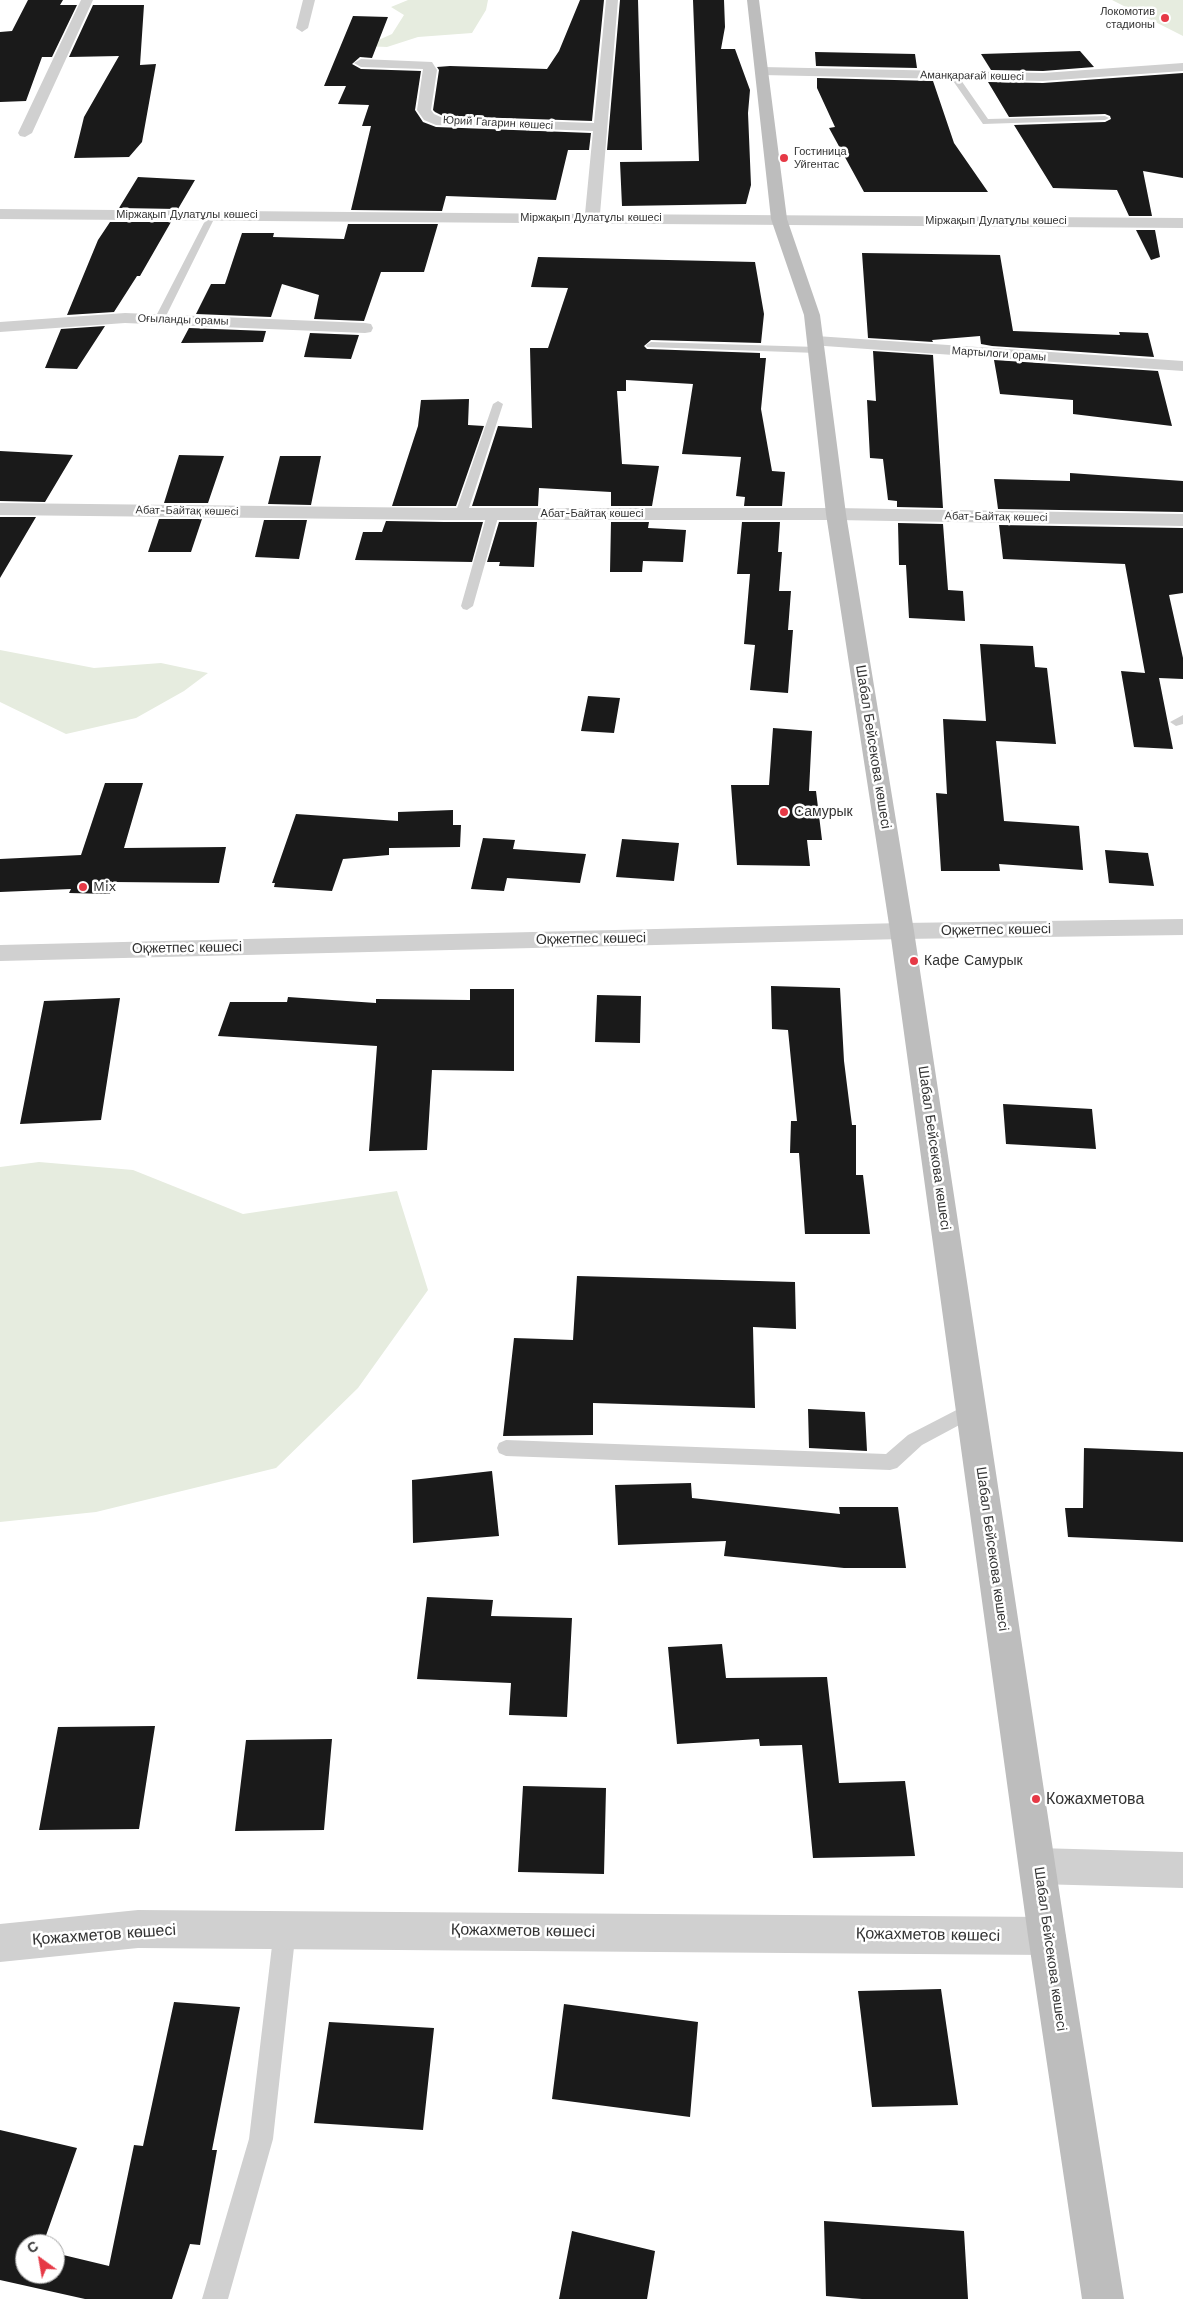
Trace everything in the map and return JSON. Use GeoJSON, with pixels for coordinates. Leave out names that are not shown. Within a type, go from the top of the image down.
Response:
{"type":"FeatureCollection","features":[{"type":"Feature","properties":{"kind":"main road","name":"Шабал Бейсекова көшесі"},"geometry":{"type":"LineString","coordinates":[[753,0],[779,219],[812,315],[836,514],[902,931],[1037,1866],[1103,2299]]}},
{"type":"Feature","properties":{"kind":"street"},"geometry":{"type":"LineString","coordinates":[[25,133],[87,0]]}},
{"type":"Feature","properties":{"kind":"street"},"geometry":{"type":"LineString","coordinates":[[302,28],[309,0]]}},
{"type":"Feature","properties":{"kind":"street"},"geometry":{"type":"LineString","coordinates":[[592,218],[612,0]]}},
{"type":"Feature","properties":{"kind":"street","name":"Юрий Гагарин көшесі"},"geometry":{"type":"LineString","coordinates":[[361,63],[427,65],[430,70],[424,110],[429,117],[441,122],[599,127]]}},
{"type":"Feature","properties":{"kind":"street","name":"Аманқарағай көшесі"},"geometry":{"type":"LineString","coordinates":[[762,71],[1042,77],[1183,67]]}},
{"type":"Feature","properties":{"kind":"street","name":"Міржақып Дулатұлы көшесі"},"geometry":{"type":"LineString","coordinates":[[0,214],[1183,222]]}},
{"type":"Feature","properties":{"kind":"street","name":"Оғыланды орамы"},"geometry":{"type":"LineString","coordinates":[[0,327],[124,318],[160,318],[365,328]]}},
{"type":"Feature","properties":{"kind":"street","name":"Мартылоги орамы"},"geometry":{"type":"LineString","coordinates":[[816,346],[1183,366]]}},
{"type":"Feature","properties":{"kind":"street","name":"Абат-Байтақ көшесі"},"geometry":{"type":"LineString","coordinates":[[0,509],[461,514],[836,514],[1183,520]]}},
{"type":"Feature","properties":{"kind":"street","name":"Оқжетпес көшесі"},"geometry":{"type":"LineString","coordinates":[[0,953],[902,931],[1183,927]]}},
{"type":"Feature","properties":{"kind":"street"},"geometry":{"type":"LineString","coordinates":[[1037,1866],[1183,1870]]}},
{"type":"Feature","properties":{"kind":"street","name":"Қожахметов көшесі"},"geometry":{"type":"LineString","coordinates":[[0,1943],[138,1929],[1048,1936]]}},
{"type":"Feature","properties":{"kind":"lane"},"geometry":{"type":"LineString","coordinates":[[953,75],[986,122],[1105,118]]}},
{"type":"Feature","properties":{"kind":"lane"},"geometry":{"type":"LineString","coordinates":[[160,318],[212,215]]}},
{"type":"Feature","properties":{"kind":"lane"},"geometry":{"type":"LineString","coordinates":[[652,345],[816,346]]}},
{"type":"Feature","properties":{"kind":"lane"},"geometry":{"type":"LineString","coordinates":[[461,514],[498,404]]}},
{"type":"Feature","properties":{"kind":"lane"},"geometry":{"type":"LineString","coordinates":[[467,606],[493,514]]}},
{"type":"Feature","properties":{"kind":"lane"},"geometry":{"type":"LineString","coordinates":[[506,1448],[890,1462],[916,1440],[972,1410]]}},
{"type":"Feature","properties":{"kind":"lane"},"geometry":{"type":"LineString","coordinates":[[215,2299],[261,2139],[285,1929]]}},
{"type":"Feature","properties":{"kind":"shaded area"},"geometry":{"type":"Polygon","coordinates":[[[408,0],[488,0],[486,10],[472,33],[418,37],[387,47],[365,46],[392,34],[404,15],[391,7],[408,0]]]}},
{"type":"Feature","properties":{"kind":"shaded area","name":"Локомотив стадионы"},"geometry":{"type":"Polygon","coordinates":[[[1112,0],[1183,0],[1183,36],[1112,0]]]}},
{"type":"Feature","properties":{"kind":"shaded area"},"geometry":{"type":"Polygon","coordinates":[[[0,650],[94,668],[161,663],[208,673],[184,691],[136,718],[66,734],[0,702],[0,650]]]}},
{"type":"Feature","properties":{"kind":"shaded area"},"geometry":{"type":"Polygon","coordinates":[[[39,1162],[133,1170],[243,1214],[397,1191],[428,1290],[358,1388],[276,1468],[96,1512],[0,1522],[0,1167],[39,1162]]]}},
{"type":"Feature","properties":{"kind":"building"},"geometry":{"type":"Polygon","coordinates":[[[28,0],[63,0],[60,5],[77,5],[52,57],[42,57],[26,101],[0,102],[0,32],[12,31],[28,0]]]}},
{"type":"Feature","properties":{"kind":"building"},"geometry":{"type":"Polygon","coordinates":[[[580,0],[604,0],[592,121],[443,116],[433,110],[439,70],[437,67],[547,69],[559,51],[580,0]]]}},
{"type":"Feature","properties":{"kind":"building"},"geometry":{"type":"Polygon","coordinates":[[[620,0],[638,0],[642,150],[607,150],[620,0]]]}},
{"type":"Feature","properties":{"kind":"building"},"geometry":{"type":"Polygon","coordinates":[[[693,0],[724,0],[725,27],[721,49],[735,49],[750,90],[748,113],[751,185],[746,204],[622,206],[620,162],[699,161],[693,0]]]}},
{"type":"Feature","properties":{"kind":"building"},"geometry":{"type":"Polygon","coordinates":[[[93,5],[144,5],[140,65],[156,64],[142,142],[129,157],[74,158],[84,117],[119,56],[69,57],[93,5]]]}},
{"type":"Feature","properties":{"kind":"building"},"geometry":{"type":"Polygon","coordinates":[[[353,16],[388,17],[372,58],[360,57],[352,64],[361,69],[421,71],[415,110],[423,122],[436,127],[591,133],[589,150],[568,150],[556,200],[446,196],[442,211],[351,210],[371,126],[362,126],[369,105],[338,104],[346,86],[324,86],[353,16]]]}},
{"type":"Feature","properties":{"kind":"building"},"geometry":{"type":"Polygon","coordinates":[[[1080,51],[1094,67],[1043,71],[991,70],[981,54],[1080,51]]]}},
{"type":"Feature","properties":{"kind":"building"},"geometry":{"type":"Polygon","coordinates":[[[815,52],[915,54],[917,68],[816,66],[815,52]]]}},
{"type":"Feature","properties":{"kind":"building"},"geometry":{"type":"Polygon","coordinates":[[[1183,73],[1183,178],[1143,171],[1152,216],[1129,216],[1117,190],[1053,188],[1014,125],[1105,122],[1111,119],[1110,116],[1105,114],[1009,117],[988,82],[1043,83],[1183,73]]]}},
{"type":"Feature","properties":{"kind":"building"},"geometry":{"type":"Polygon","coordinates":[[[817,78],[933,81],[954,143],[988,192],[864,192],[829,128],[835,127],[817,88],[817,78]]]}},
{"type":"Feature","properties":{"kind":"building"},"geometry":{"type":"Polygon","coordinates":[[[138,177],[195,180],[178,209],[119,208],[138,177]]]}},
{"type":"Feature","properties":{"kind":"building"},"geometry":{"type":"Polygon","coordinates":[[[110,222],[171,222],[140,276],[137,276],[114,312],[67,315],[98,240],[110,222]]]}},
{"type":"Feature","properties":{"kind":"building"},"geometry":{"type":"Polygon","coordinates":[[[348,224],[438,224],[424,272],[381,272],[364,321],[314,319],[319,295],[282,284],[271,317],[196,314],[211,284],[225,284],[242,233],[274,233],[273,237],[344,239],[348,224]]]}},
{"type":"Feature","properties":{"kind":"building"},"geometry":{"type":"Polygon","coordinates":[[[1136,230],[1155,230],[1160,257],[1151,260],[1136,230]]]}},
{"type":"Feature","properties":{"kind":"building"},"geometry":{"type":"Polygon","coordinates":[[[862,253],[1000,255],[1013,331],[1120,335],[1119,332],[1148,333],[1154,357],[992,346],[981,344],[980,336],[932,340],[933,342],[868,338],[862,253]]]}},
{"type":"Feature","properties":{"kind":"building"},"geometry":{"type":"Polygon","coordinates":[[[538,257],[755,262],[764,314],[761,343],[651,340],[644,346],[647,349],[760,353],[760,358],[766,358],[761,409],[772,471],[785,472],[782,506],[744,506],[745,497],[736,496],[741,457],[682,454],[693,384],[626,380],[626,391],[617,391],[622,464],[659,466],[652,506],[611,506],[611,492],[539,488],[538,506],[472,506],[498,426],[532,428],[530,348],[548,348],[568,288],[531,287],[538,257]]]}},
{"type":"Feature","properties":{"kind":"building"},"geometry":{"type":"Polygon","coordinates":[[[105,326],[77,369],[45,368],[61,329],[105,326]]]}},
{"type":"Feature","properties":{"kind":"building"},"geometry":{"type":"Polygon","coordinates":[[[189,328],[266,331],[263,342],[181,343],[189,328]]]}},
{"type":"Feature","properties":{"kind":"building"},"geometry":{"type":"Polygon","coordinates":[[[310,333],[359,335],[351,359],[304,357],[310,333]]]}},
{"type":"Feature","properties":{"kind":"building"},"geometry":{"type":"Polygon","coordinates":[[[873,351],[933,355],[943,508],[897,507],[897,501],[888,500],[883,459],[870,458],[867,400],[876,401],[873,351]]]}},
{"type":"Feature","properties":{"kind":"building"},"geometry":{"type":"Polygon","coordinates":[[[994,360],[1158,371],[1172,426],[1073,414],[1073,400],[1000,394],[994,360]]]}},
{"type":"Feature","properties":{"kind":"building"},"geometry":{"type":"Polygon","coordinates":[[[469,399],[468,425],[484,426],[456,506],[392,506],[418,426],[421,400],[469,399]]]}},
{"type":"Feature","properties":{"kind":"building"},"geometry":{"type":"Polygon","coordinates":[[[0,451],[73,455],[45,502],[0,501],[0,451]]]}},
{"type":"Feature","properties":{"kind":"building"},"geometry":{"type":"Polygon","coordinates":[[[179,455],[224,456],[208,503],[164,503],[179,455]]]}},
{"type":"Feature","properties":{"kind":"building"},"geometry":{"type":"Polygon","coordinates":[[[280,456],[321,456],[311,505],[268,504],[280,456]]]}},
{"type":"Feature","properties":{"kind":"building"},"geometry":{"type":"Polygon","coordinates":[[[1070,473],[1183,481],[1183,512],[998,509],[994,479],[1070,481],[1070,473]]]}},
{"type":"Feature","properties":{"kind":"building"},"geometry":{"type":"Polygon","coordinates":[[[0,517],[36,517],[0,578],[0,517]]]}},
{"type":"Feature","properties":{"kind":"building"},"geometry":{"type":"Polygon","coordinates":[[[159,519],[202,519],[191,552],[148,552],[159,519]]]}},
{"type":"Feature","properties":{"kind":"building"},"geometry":{"type":"Polygon","coordinates":[[[264,520],[307,520],[299,559],[255,557],[264,520]]]}},
{"type":"Feature","properties":{"kind":"building"},"geometry":{"type":"Polygon","coordinates":[[[386,521],[483,522],[472,562],[355,560],[363,532],[382,532],[386,521]]]}},
{"type":"Feature","properties":{"kind":"building"},"geometry":{"type":"Polygon","coordinates":[[[499,522],[537,522],[534,567],[499,566],[500,562],[487,562],[499,522]]]}},
{"type":"Feature","properties":{"kind":"building"},"geometry":{"type":"Polygon","coordinates":[[[611,522],[649,522],[648,528],[686,530],[683,562],[643,561],[642,572],[610,572],[611,522]]]}},
{"type":"Feature","properties":{"kind":"building"},"geometry":{"type":"Polygon","coordinates":[[[742,522],[780,522],[778,552],[782,552],[779,591],[791,591],[788,630],[793,630],[788,693],[750,690],[755,645],[744,644],[750,574],[737,574],[742,522]]]}},
{"type":"Feature","properties":{"kind":"building"},"geometry":{"type":"Polygon","coordinates":[[[898,523],[943,524],[948,590],[963,591],[965,621],[909,618],[906,565],[899,565],[898,523]]]}},
{"type":"Feature","properties":{"kind":"building"},"geometry":{"type":"Polygon","coordinates":[[[999,525],[1183,528],[1183,593],[1169,595],[1183,658],[1183,679],[1159,678],[1173,749],[1134,747],[1121,671],[1145,673],[1125,564],[1003,559],[999,525]]]}},
{"type":"Feature","properties":{"kind":"building"},"geometry":{"type":"Polygon","coordinates":[[[980,644],[1033,646],[1035,667],[1047,668],[1056,744],[996,741],[1004,821],[1079,826],[1083,870],[999,864],[1000,871],[941,871],[936,793],[947,794],[943,719],[986,721],[980,644]]]}},
{"type":"Feature","properties":{"kind":"building"},"geometry":{"type":"Polygon","coordinates":[[[588,696],[620,698],[614,733],[581,731],[588,696]]]}},
{"type":"Feature","properties":{"kind":"building"},"geometry":{"type":"Polygon","coordinates":[[[773,728],[812,731],[809,791],[816,791],[822,840],[807,840],[810,866],[737,865],[731,785],[769,785],[773,728]]]}},
{"type":"Feature","properties":{"kind":"building"},"geometry":{"type":"Polygon","coordinates":[[[105,783],[143,783],[124,848],[226,847],[219,883],[113,882],[110,894],[69,893],[71,889],[0,892],[0,859],[81,855],[105,783]]]}},
{"type":"Feature","properties":{"kind":"building"},"geometry":{"type":"Polygon","coordinates":[[[453,810],[453,825],[461,825],[460,847],[389,848],[389,855],[343,859],[332,891],[274,887],[275,883],[272,883],[296,814],[398,821],[398,812],[453,810]]]}},
{"type":"Feature","properties":{"kind":"building"},"geometry":{"type":"Polygon","coordinates":[[[483,838],[515,840],[513,849],[586,854],[580,883],[507,878],[504,891],[471,889],[483,838]]]}},
{"type":"Feature","properties":{"kind":"building"},"geometry":{"type":"Polygon","coordinates":[[[622,839],[679,843],[674,881],[616,877],[622,839]]]}},
{"type":"Feature","properties":{"kind":"building"},"geometry":{"type":"Polygon","coordinates":[[[1105,850],[1148,853],[1154,886],[1109,883],[1105,850]]]}},
{"type":"Feature","properties":{"kind":"building"},"geometry":{"type":"Polygon","coordinates":[[[771,986],[840,988],[844,1061],[852,1125],[856,1125],[856,1175],[863,1175],[870,1234],[805,1234],[799,1153],[790,1153],[791,1121],[797,1121],[788,1030],[772,1029],[771,986]]]}},
{"type":"Feature","properties":{"kind":"building"},"geometry":{"type":"Polygon","coordinates":[[[470,989],[514,989],[514,1071],[432,1070],[427,1150],[369,1151],[377,1046],[218,1036],[230,1002],[287,1002],[288,997],[376,1003],[376,999],[470,1000],[470,989]]]}},
{"type":"Feature","properties":{"kind":"building"},"geometry":{"type":"Polygon","coordinates":[[[597,995],[641,996],[640,1043],[595,1042],[597,995]]]}},
{"type":"Feature","properties":{"kind":"building"},"geometry":{"type":"Polygon","coordinates":[[[120,998],[101,1120],[20,1124],[44,1001],[120,998]]]}},
{"type":"Feature","properties":{"kind":"building"},"geometry":{"type":"Polygon","coordinates":[[[1003,1104],[1092,1109],[1096,1149],[1006,1144],[1003,1104]]]}},
{"type":"Feature","properties":{"kind":"building"},"geometry":{"type":"Polygon","coordinates":[[[577,1276],[795,1282],[796,1329],[753,1327],[755,1408],[593,1403],[593,1435],[503,1436],[514,1338],[573,1340],[577,1276]]]}},
{"type":"Feature","properties":{"kind":"building"},"geometry":{"type":"Polygon","coordinates":[[[808,1409],[865,1412],[867,1451],[809,1448],[808,1409]]]}},
{"type":"Feature","properties":{"kind":"building"},"geometry":{"type":"Polygon","coordinates":[[[1084,1448],[1183,1452],[1183,1542],[1068,1537],[1065,1508],[1083,1508],[1084,1448]]]}},
{"type":"Feature","properties":{"kind":"building"},"geometry":{"type":"Polygon","coordinates":[[[492,1471],[499,1536],[413,1543],[412,1480],[492,1471]]]}},
{"type":"Feature","properties":{"kind":"building"},"geometry":{"type":"Polygon","coordinates":[[[691,1483],[692,1498],[840,1514],[839,1507],[898,1507],[906,1568],[844,1568],[724,1556],[726,1541],[618,1545],[615,1485],[691,1483]]]}},
{"type":"Feature","properties":{"kind":"building"},"geometry":{"type":"Polygon","coordinates":[[[427,1597],[493,1600],[491,1616],[572,1618],[567,1717],[509,1715],[511,1683],[417,1679],[427,1597]]]}},
{"type":"Feature","properties":{"kind":"building"},"geometry":{"type":"Polygon","coordinates":[[[722,1644],[726,1678],[827,1677],[839,1783],[905,1781],[915,1856],[813,1858],[802,1745],[760,1746],[759,1739],[677,1744],[668,1647],[722,1644]]]}},
{"type":"Feature","properties":{"kind":"building"},"geometry":{"type":"Polygon","coordinates":[[[155,1726],[139,1829],[39,1830],[58,1727],[155,1726]]]}},
{"type":"Feature","properties":{"kind":"building"},"geometry":{"type":"Polygon","coordinates":[[[332,1739],[324,1830],[235,1831],[246,1740],[332,1739]]]}},
{"type":"Feature","properties":{"kind":"building"},"geometry":{"type":"Polygon","coordinates":[[[523,1786],[606,1788],[604,1874],[518,1872],[523,1786]]]}},
{"type":"Feature","properties":{"kind":"building"},"geometry":{"type":"Polygon","coordinates":[[[941,1989],[958,2105],[872,2107],[858,1991],[941,1989]]]}},
{"type":"Feature","properties":{"kind":"building"},"geometry":{"type":"Polygon","coordinates":[[[174,2002],[240,2007],[212,2150],[217,2150],[200,2245],[190,2244],[172,2299],[85,2299],[18,2284],[65,2284],[65,2255],[109,2266],[134,2145],[143,2146],[174,2002]]]}},
{"type":"Feature","properties":{"kind":"building"},"geometry":{"type":"Polygon","coordinates":[[[564,2004],[698,2022],[690,2117],[552,2099],[564,2004]]]}},
{"type":"Feature","properties":{"kind":"building"},"geometry":{"type":"Polygon","coordinates":[[[329,2022],[434,2028],[423,2130],[314,2123],[329,2022]]]}},
{"type":"Feature","properties":{"kind":"building"},"geometry":{"type":"Polygon","coordinates":[[[0,2130],[77,2148],[47,2234],[15,2234],[15,2283],[0,2280],[0,2130]]]}},
{"type":"Feature","properties":{"kind":"building"},"geometry":{"type":"Polygon","coordinates":[[[824,2221],[964,2231],[968,2299],[862,2299],[826,2296],[824,2221]]]}},
{"type":"Feature","properties":{"kind":"building"},"geometry":{"type":"Polygon","coordinates":[[[572,2231],[655,2251],[647,2299],[559,2299],[572,2231]]]}},
{"type":"Feature","properties":{"kind":"place","name":"Локомотив стадионы"},"geometry":{"type":"Point","coordinates":[1165,18]}},
{"type":"Feature","properties":{"kind":"place","name":"Гостиница Уйгентас"},"geometry":{"type":"Point","coordinates":[784,158]}},
{"type":"Feature","properties":{"kind":"place","name":"Самурык"},"geometry":{"type":"Point","coordinates":[784,812]}},
{"type":"Feature","properties":{"kind":"place","name":"Mix"},"geometry":{"type":"Point","coordinates":[83,887]}},
{"type":"Feature","properties":{"kind":"place","name":"Кафе Самурык"},"geometry":{"type":"Point","coordinates":[914,961]}},
{"type":"Feature","properties":{"kind":"place","name":"Кожахметова"},"geometry":{"type":"Point","coordinates":[1036,1799]}}]}
